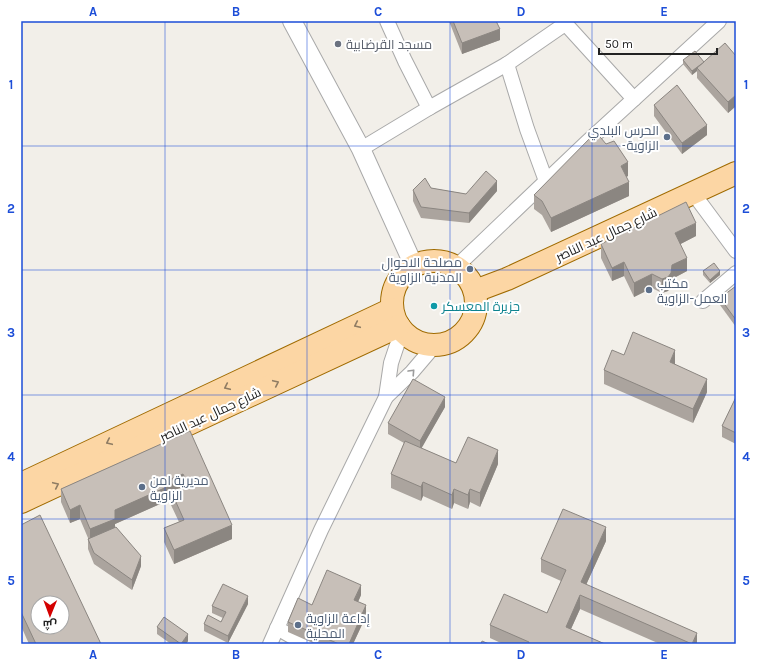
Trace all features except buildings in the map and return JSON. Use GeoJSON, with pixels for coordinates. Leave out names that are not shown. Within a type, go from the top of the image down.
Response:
{"type":"FeatureCollection","features":[{"type":"Feature","properties":{"kind":"main road","name":"شارع جمال عبد الناصر"},"geometry":{"type":"LineString","coordinates":[[475,291],[507,280],[736,172]]}},
{"type":"Feature","properties":{"kind":"main road"},"geometry":{"type":"LineString","coordinates":[[424,262],[446,262],[456,267],[464,273],[471,282],[475,291],[476,310],[468,328],[462,335],[445,344],[426,344],[409,337],[398,322],[392,299],[394,288],[399,279],[414,266],[424,262]]}},
{"type":"Feature","properties":{"kind":"main road","name":"شارع جمال عبد الناصر"},"geometry":{"type":"LineString","coordinates":[[21,484],[398,322]]}},
{"type":"Feature","properties":{"kind":"main road","name":"شارع جمال عبد الناصر"},"geometry":{"type":"LineString","coordinates":[[21,502],[398,322]]}},
{"type":"Feature","properties":{"kind":"street"},"geometry":{"type":"LineString","coordinates":[[292,21],[360,149],[414,266]]}},
{"type":"Feature","properties":{"kind":"street"},"geometry":{"type":"LineString","coordinates":[[386,21],[429,108]]}},
{"type":"Feature","properties":{"kind":"street"},"geometry":{"type":"LineString","coordinates":[[456,267],[546,181],[719,21]]}},
{"type":"Feature","properties":{"kind":"street"},"geometry":{"type":"LineString","coordinates":[[360,149],[507,64],[564,22],[634,99]]}},
{"type":"Feature","properties":{"kind":"street"},"geometry":{"type":"LineString","coordinates":[[507,64],[527,129],[546,181]]}},
{"type":"Feature","properties":{"kind":"street"},"geometry":{"type":"LineString","coordinates":[[693,193],[736,251]]}},
{"type":"Feature","properties":{"kind":"street"},"geometry":{"type":"LineString","coordinates":[[703,302],[736,273]]}},
{"type":"Feature","properties":{"kind":"street"},"geometry":{"type":"LineString","coordinates":[[270,644],[320,530],[386,397],[398,322]]}},
{"type":"Feature","properties":{"kind":"street"},"geometry":{"type":"LineString","coordinates":[[386,397],[412,372],[436,345]]}},
{"type":"Feature","properties":{"kind":"street"},"geometry":{"type":"LineString","coordinates":[[277,628],[305,644]]}},
{"type":"Feature","properties":{"kind":"place","name":"مسجد القرضابية"},"geometry":{"type":"Point","coordinates":[338,44]}},
{"type":"Feature","properties":{"kind":"place","name":"الحرس البلدي -الزاوية"},"geometry":{"type":"Point","coordinates":[667,137]}},
{"type":"Feature","properties":{"kind":"place","name":"مصلحة الاحوال المدنية الزاوية"},"geometry":{"type":"Point","coordinates":[470,269]}},
{"type":"Feature","properties":{"kind":"place","name":"مكتب العمل-الزاوية"},"geometry":{"type":"Point","coordinates":[649,290]}},
{"type":"Feature","properties":{"kind":"place","name":"جزيرة المعسكر"},"geometry":{"type":"Point","coordinates":[434,306]}},
{"type":"Feature","properties":{"kind":"place","name":"مديرية امن الزاوية"},"geometry":{"type":"Point","coordinates":[142,487]}},
{"type":"Feature","properties":{"kind":"place","name":"إداعة الزاوية المحلية"},"geometry":{"type":"Point","coordinates":[298,625]}}]}
